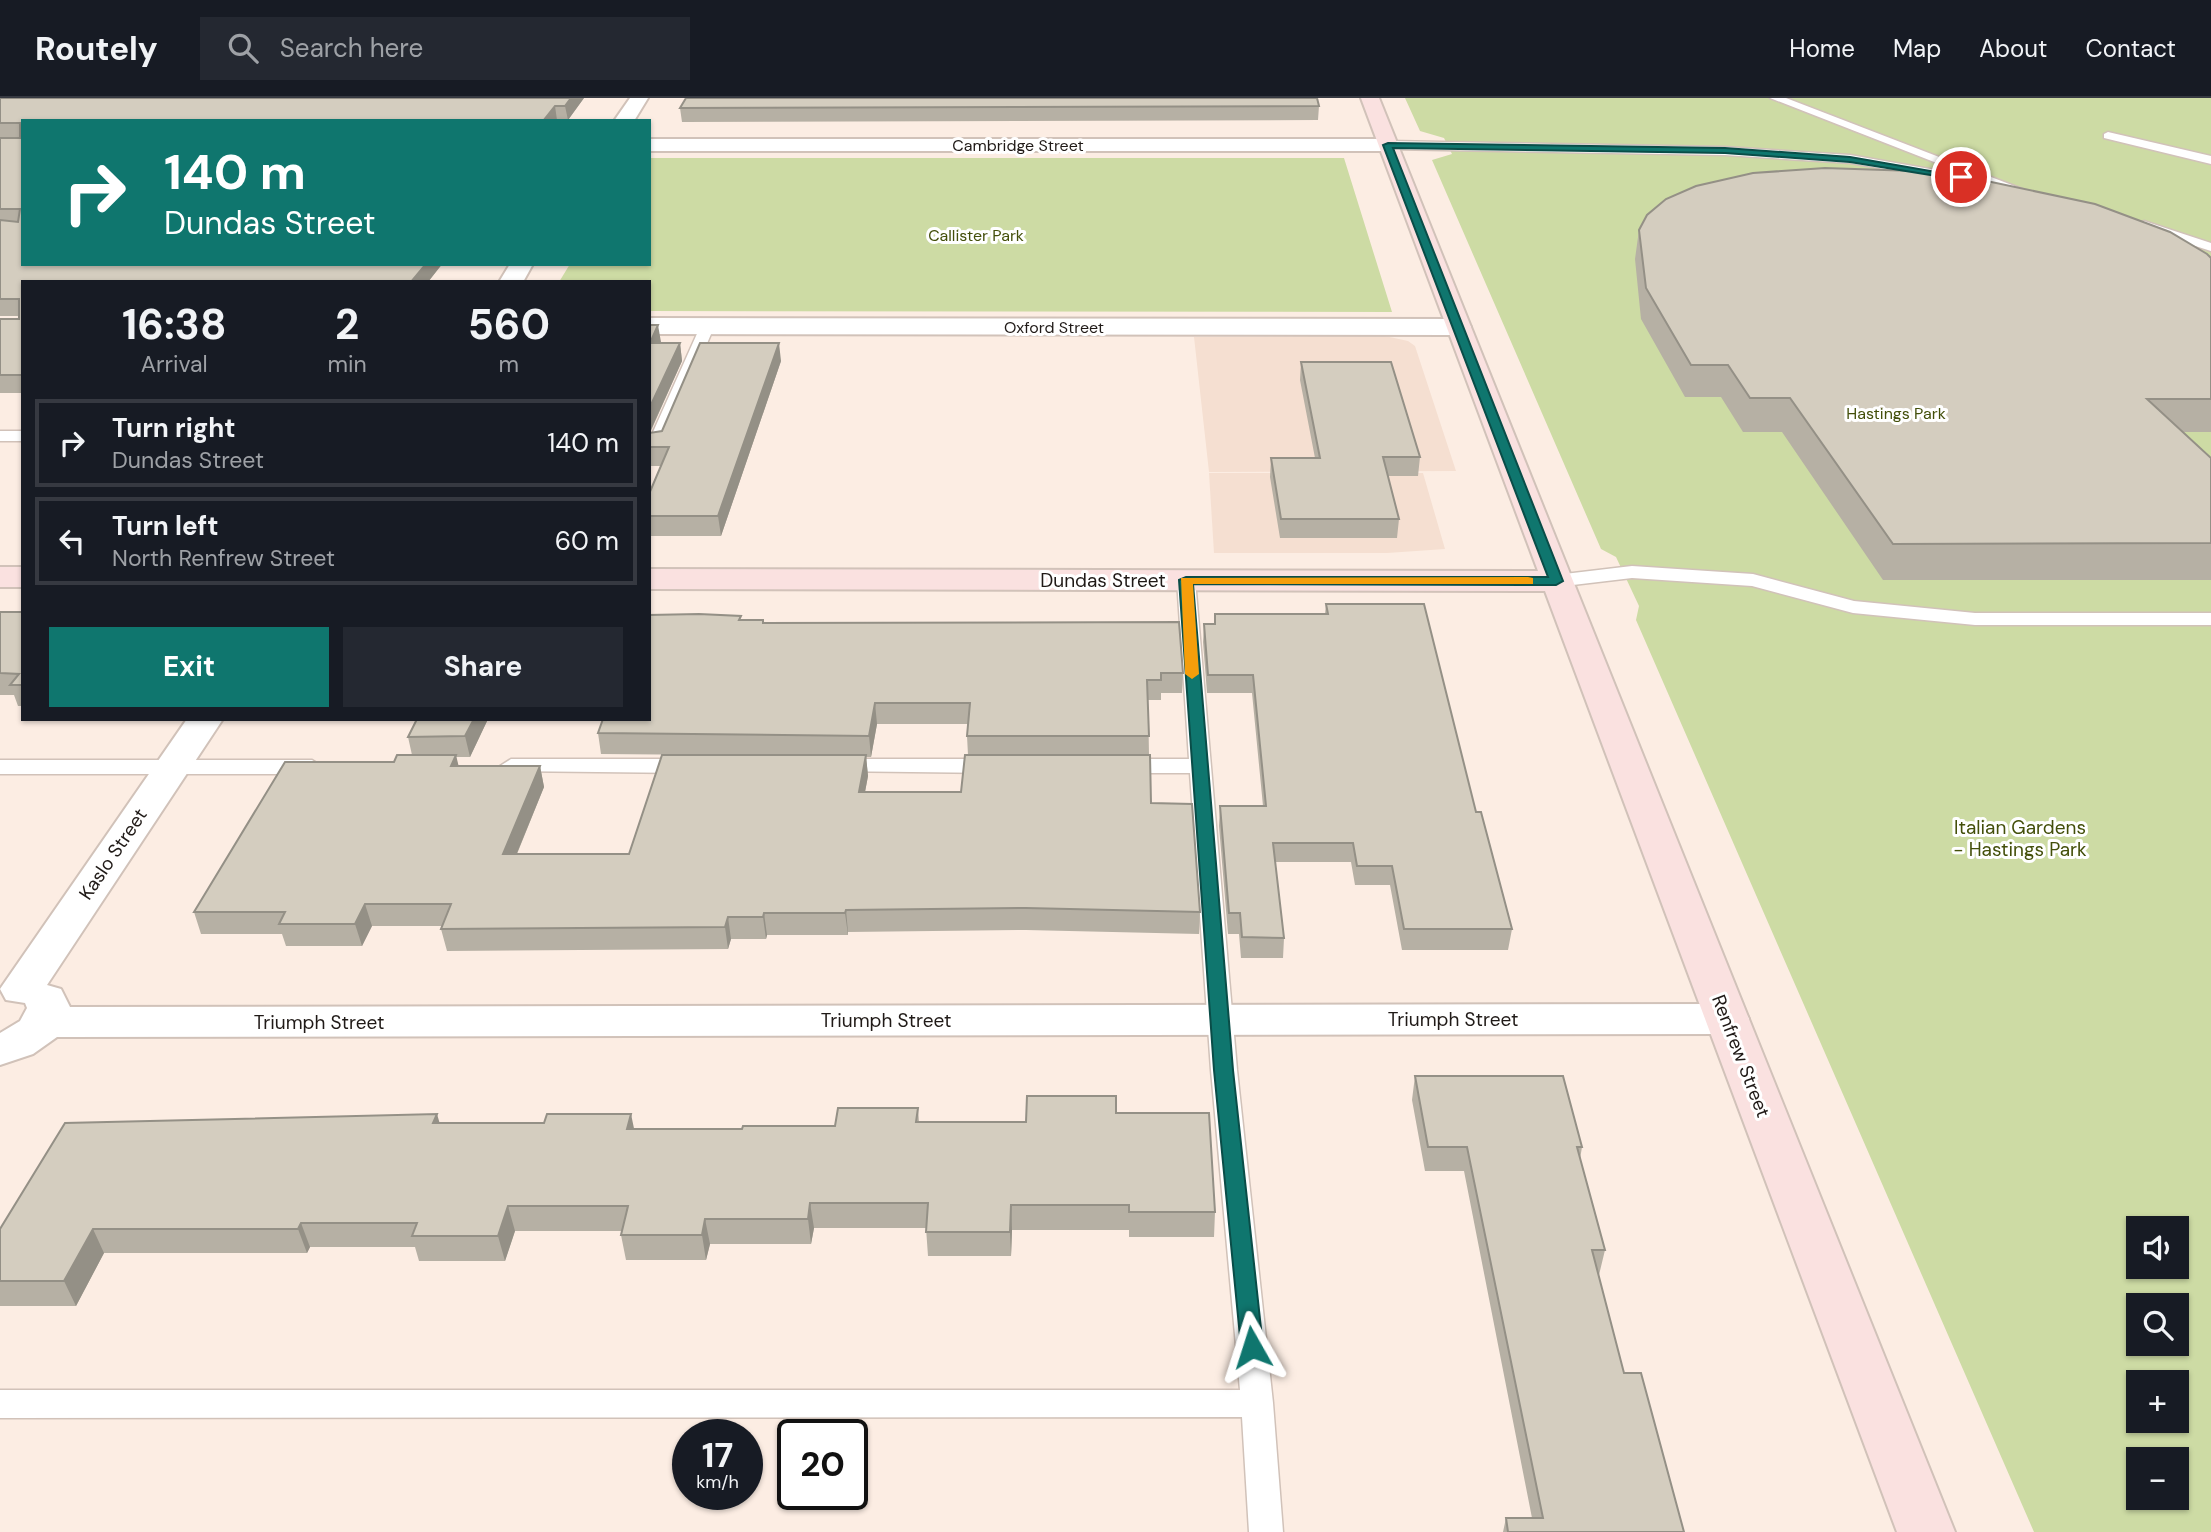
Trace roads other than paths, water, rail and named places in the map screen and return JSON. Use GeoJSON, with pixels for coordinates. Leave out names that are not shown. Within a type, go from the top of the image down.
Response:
{"type":"FeatureCollection","features":[{"type":"Feature","properties":{"kind":"street"},"geometry":{"type":"LineString","coordinates":[[625,119],[639,98]]}},
{"type":"Feature","properties":{"kind":"street","name":"Renfrew Street"},"geometry":{"type":"LineString","coordinates":[[1370,98],[1926,1532]]}},
{"type":"Feature","properties":{"kind":"street","name":"Cambridge Street"},"geometry":{"type":"LineString","coordinates":[[651,145],[1388,145]]}},
{"type":"Feature","properties":{"kind":"street","name":"Oxford Street"},"geometry":{"type":"LineString","coordinates":[[651,326],[1458,327]]}},
{"type":"Feature","properties":{"kind":"street"},"geometry":{"type":"LineString","coordinates":[[0,577],[21,577]]}},
{"type":"Feature","properties":{"kind":"street","name":"Dundas Street"},"geometry":{"type":"LineString","coordinates":[[651,579],[1556,581]]}},
{"type":"Feature","properties":{"kind":"street","name":"Kaslo Street"},"geometry":{"type":"LineString","coordinates":[[0,1050],[23,1041],[22,1001],[204,721]]}},
{"type":"Feature","properties":{"kind":"street","name":"Triumph Street"},"geometry":{"type":"LineString","coordinates":[[22,1001],[1220,1020],[1727,1019]]}},
{"type":"Feature","properties":{"kind":"lane"},"geometry":{"type":"LineString","coordinates":[[1388,145],[1725,151],[1850,159],[1940,173],[2031,193],[1776,98]]}},
{"type":"Feature","properties":{"kind":"lane"},"geometry":{"type":"LineString","coordinates":[[2108,136],[2211,160]]}},
{"type":"Feature","properties":{"kind":"lane"},"geometry":{"type":"LineString","coordinates":[[2126,220],[2211,247]]}},
{"type":"Feature","properties":{"kind":"lane"},"geometry":{"type":"LineString","coordinates":[[656,445],[706,327]]}},
{"type":"Feature","properties":{"kind":"lane"},"geometry":{"type":"LineString","coordinates":[[0,436],[21,436]]}},
{"type":"Feature","properties":{"kind":"lane"},"geometry":{"type":"LineString","coordinates":[[1556,581],[1632,572],[1753,580],[1853,607],[1975,619],[2211,619]]}},
{"type":"Feature","properties":{"kind":"lane"},"geometry":{"type":"LineString","coordinates":[[1186,580],[1220,1020],[1257,1403],[1266,1532]]}},
{"type":"Feature","properties":{"kind":"lane"},"geometry":{"type":"LineString","coordinates":[[0,766],[331,767]]}},
{"type":"Feature","properties":{"kind":"lane"},"geometry":{"type":"LineString","coordinates":[[485,766],[709,766]]}},
{"type":"Feature","properties":{"kind":"lane"},"geometry":{"type":"LineString","coordinates":[[821,766],[1017,766]]}},
{"type":"Feature","properties":{"kind":"lane"},"geometry":{"type":"LineString","coordinates":[[1101,766],[1199,766]]}},
{"type":"Feature","properties":{"kind":"lane"},"geometry":{"type":"LineString","coordinates":[[0,1405],[1257,1403]]}},
{"type":"Feature","properties":{"kind":"park label","name":"Callister Park"},"geometry":{"type":"Point","coordinates":[976,235]}},
{"type":"Feature","properties":{"kind":"park label","name":"Hastings Park"},"geometry":{"type":"Point","coordinates":[1896,413]}},
{"type":"Feature","properties":{"kind":"park label","name":"Italian Gardens - Hastings Park"},"geometry":{"type":"Point","coordinates":[2020,838]}}]}
